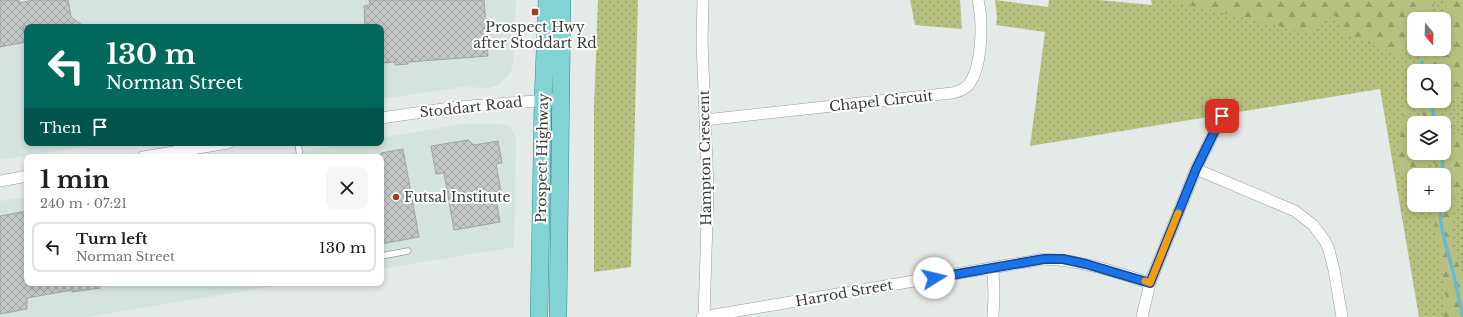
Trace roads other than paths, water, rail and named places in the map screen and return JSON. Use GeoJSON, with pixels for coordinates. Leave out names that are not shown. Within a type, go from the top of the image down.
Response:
{"type":"FeatureCollection","features":[{"type":"Feature","properties":{"kind":"main road","name":"Prospect Highway"},"geometry":{"type":"LineString","coordinates":[[539,317],[543,100],[548,0]]}},
{"type":"Feature","properties":{"kind":"main road","name":"Prospect Highway"},"geometry":{"type":"LineString","coordinates":[[558,317],[562,99],[562,0]]}},
{"type":"Feature","properties":{"kind":"street","name":"Hampton Crescent"},"geometry":{"type":"LineString","coordinates":[[703,0],[702,41],[708,189],[703,317]]}},
{"type":"Feature","properties":{"kind":"street","name":"Chapel Circuit"},"geometry":{"type":"LineString","coordinates":[[705,120],[961,91],[972,80],[977,66],[981,28],[981,11],[978,0]]}},
{"type":"Feature","properties":{"kind":"street","name":"Stoddart Road"},"geometry":{"type":"LineString","coordinates":[[384,118],[457,107],[562,99]]}},
{"type":"Feature","properties":{"kind":"street"},"geometry":{"type":"LineString","coordinates":[[1142,317],[1150,283],[1196,169],[1222,116]]}},
{"type":"Feature","properties":{"kind":"street"},"geometry":{"type":"LineString","coordinates":[[161,154],[210,146]]}},
{"type":"Feature","properties":{"kind":"street"},"geometry":{"type":"LineString","coordinates":[[1196,169],[1295,211],[1313,226],[1325,241],[1329,250],[1342,317]]}},
{"type":"Feature","properties":{"kind":"street"},"geometry":{"type":"LineString","coordinates":[[0,181],[24,177]]}},
{"type":"Feature","properties":{"kind":"street","name":"Harrod Street"},"geometry":{"type":"LineString","coordinates":[[703,317],[1044,259],[1063,259],[1086,264],[1150,283]]}},
{"type":"Feature","properties":{"kind":"street"},"geometry":{"type":"LineString","coordinates":[[992,268],[994,295],[993,317]]}},
{"type":"Feature","properties":{"kind":"lane"},"geometry":{"type":"LineString","coordinates":[[384,255],[408,251]]}},
{"type":"Feature","properties":{"kind":"waterway"},"geometry":{"type":"LineString","coordinates":[[1432,108],[1433,116]]}},
{"type":"Feature","properties":{"kind":"waterway"},"geometry":{"type":"LineString","coordinates":[[1442,160],[1443,168]]}},
{"type":"Feature","properties":{"kind":"waterway"},"geometry":{"type":"LineString","coordinates":[[1440,212],[1442,232],[1452,267],[1463,316]]}},
{"type":"Feature","properties":{"kind":"place","name":"Prospect Hwy after Stoddart Rd"},"geometry":{"type":"Point","coordinates":[535,12]}},
{"type":"Feature","properties":{"kind":"place","name":"Futsal Institute"},"geometry":{"type":"Point","coordinates":[396,197]}}]}
